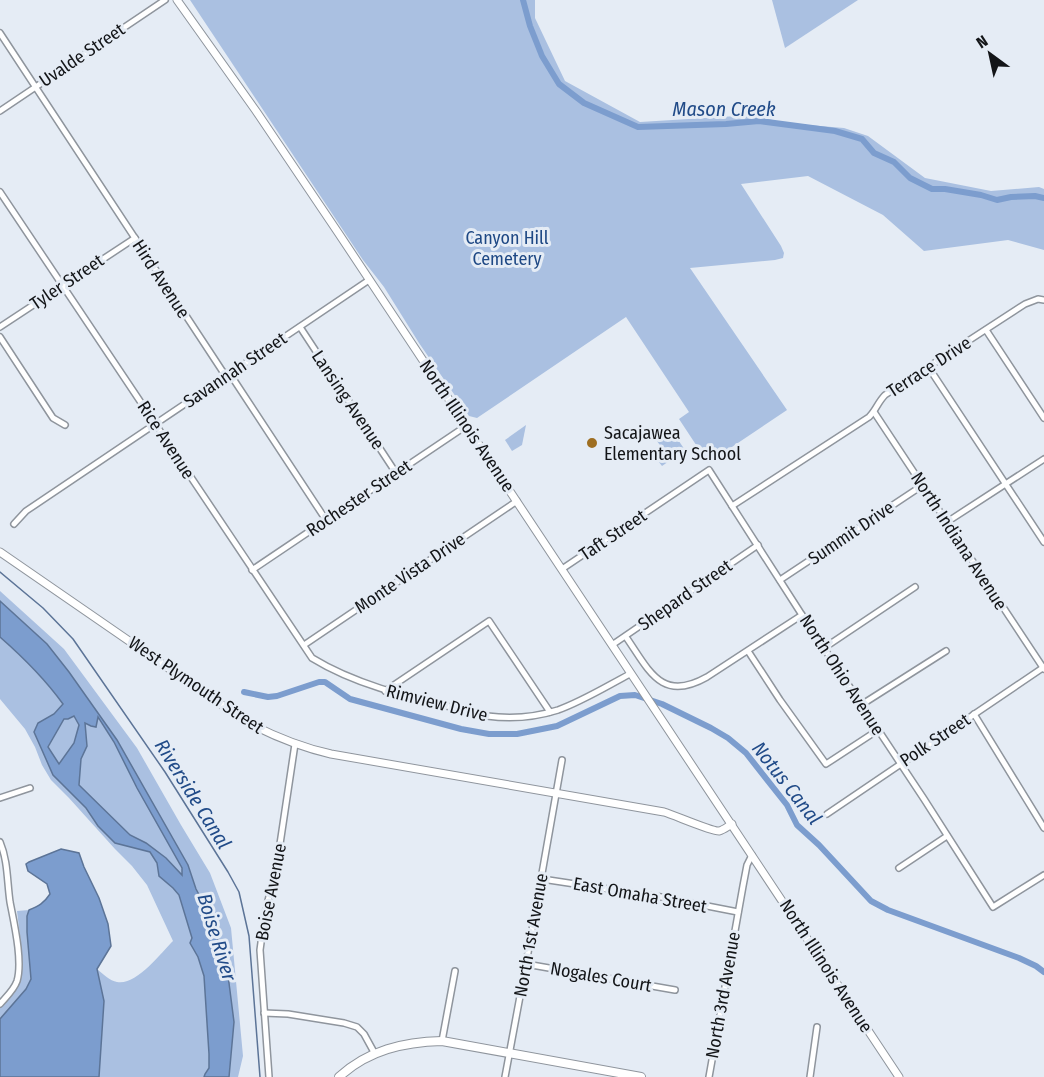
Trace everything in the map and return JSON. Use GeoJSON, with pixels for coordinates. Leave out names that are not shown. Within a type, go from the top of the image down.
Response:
{"type":"FeatureCollection","features":[{"type":"Feature","properties":{"kind":"main road"},"geometry":{"type":"LineString","coordinates":[[339,1077],[356,1063],[375,1054],[405,1044],[442,1041],[641,1077]]}},
{"type":"Feature","properties":{"kind":"street","name":"Uvalde Street"},"geometry":{"type":"LineString","coordinates":[[0,111],[165,0]]}},
{"type":"Feature","properties":{"kind":"street","name":"North Illinois Avenue"},"geometry":{"type":"LineString","coordinates":[[177,0],[256,111],[899,1077]]}},
{"type":"Feature","properties":{"kind":"street","name":"Hird Avenue"},"geometry":{"type":"LineString","coordinates":[[0,33],[223,372],[230,374],[326,520]]}},
{"type":"Feature","properties":{"kind":"street","name":"Rice Avenue"},"geometry":{"type":"LineString","coordinates":[[0,192],[312,658],[345,675]]}},
{"type":"Feature","properties":{"kind":"street","name":"Tyler Street"},"geometry":{"type":"LineString","coordinates":[[0,327],[135,238]]}},
{"type":"Feature","properties":{"kind":"street","name":"Savannah Street"},"geometry":{"type":"LineString","coordinates":[[14,524],[26,511],[369,280]]}},
{"type":"Feature","properties":{"kind":"street","name":"Terrace Drive"},"geometry":{"type":"LineString","coordinates":[[732,506],[869,417],[885,395],[1025,304],[1038,299],[1044,300]]}},
{"type":"Feature","properties":{"kind":"street","name":"Lansing Avenue"},"geometry":{"type":"LineString","coordinates":[[300,327],[396,473]]}},
{"type":"Feature","properties":{"kind":"street"},"geometry":{"type":"LineString","coordinates":[[986,330],[1044,418]]}},
{"type":"Feature","properties":{"kind":"street"},"geometry":{"type":"LineString","coordinates":[[0,337],[53,418],[64,424]]}},
{"type":"Feature","properties":{"kind":"street"},"geometry":{"type":"LineString","coordinates":[[929,368],[1044,542]]}},
{"type":"Feature","properties":{"kind":"street","name":"North Indiana Avenue"},"geometry":{"type":"LineString","coordinates":[[874,412],[1044,668]]}},
{"type":"Feature","properties":{"kind":"street","name":"Rochester Street"},"geometry":{"type":"LineString","coordinates":[[252,570],[466,426]]}},
{"type":"Feature","properties":{"kind":"street"},"geometry":{"type":"LineString","coordinates":[[947,522],[1044,459]]}},
{"type":"Feature","properties":{"kind":"street","name":"North Ohio Avenue"},"geometry":{"type":"LineString","coordinates":[[663,501],[709,470],[993,908],[1044,875]]}},
{"type":"Feature","properties":{"kind":"street","name":"Summit Drive"},"geometry":{"type":"LineString","coordinates":[[780,580],[923,485]]}},
{"type":"Feature","properties":{"kind":"street","name":"Monte Vista Drive"},"geometry":{"type":"LineString","coordinates":[[303,645],[517,501]]}},
{"type":"Feature","properties":{"kind":"street","name":"Taft Street"},"geometry":{"type":"LineString","coordinates":[[562,569],[663,501]]}},
{"type":"Feature","properties":{"kind":"street","name":"Shepard Street"},"geometry":{"type":"LineString","coordinates":[[612,645],[758,545]]}},
{"type":"Feature","properties":{"kind":"street","name":"West Plymouth Street"},"geometry":{"type":"LineString","coordinates":[[0,552],[245,720],[295,744],[331,754],[664,812],[682,817],[713,831],[721,831],[732,824]]}},
{"type":"Feature","properties":{"kind":"street"},"geometry":{"type":"LineString","coordinates":[[824,648],[915,587]]}},
{"type":"Feature","properties":{"kind":"street"},"geometry":{"type":"LineString","coordinates":[[626,637],[652,676],[668,686],[678,687],[696,684],[802,615]]}},
{"type":"Feature","properties":{"kind":"street"},"geometry":{"type":"LineString","coordinates":[[385,691],[489,621],[550,712]]}},
{"type":"Feature","properties":{"kind":"street"},"geometry":{"type":"LineString","coordinates":[[748,651],[826,764],[878,730]]}},
{"type":"Feature","properties":{"kind":"street"},"geometry":{"type":"LineString","coordinates":[[861,705],[946,651]]}},
{"type":"Feature","properties":{"kind":"street","name":"Polk Street"},"geometry":{"type":"LineString","coordinates":[[827,814],[1044,668]]}},
{"type":"Feature","properties":{"kind":"street","name":"Rimview Drive"},"geometry":{"type":"LineString","coordinates":[[345,675],[385,691],[487,716],[504,718],[550,712],[578,701],[630,674]]}},
{"type":"Feature","properties":{"kind":"street"},"geometry":{"type":"LineString","coordinates":[[974,714],[1044,828]]}},
{"type":"Feature","properties":{"kind":"street","name":"Boise Avenue"},"geometry":{"type":"LineString","coordinates":[[269,1077],[260,950],[262,930],[277,864],[295,744]]}},
{"type":"Feature","properties":{"kind":"street","name":"North 1st Avenue"},"geometry":{"type":"LineString","coordinates":[[505,1077],[562,760]]}},
{"type":"Feature","properties":{"kind":"street"},"geometry":{"type":"LineString","coordinates":[[0,798],[30,788]]}},
{"type":"Feature","properties":{"kind":"street"},"geometry":{"type":"LineString","coordinates":[[899,868],[947,836]]}},
{"type":"Feature","properties":{"kind":"street"},"geometry":{"type":"LineString","coordinates":[[0,842],[6,859],[15,924],[18,970],[17,981],[0,1004]]}},
{"type":"Feature","properties":{"kind":"street"},"geometry":{"type":"LineString","coordinates":[[738,912],[747,865],[752,855]]}},
{"type":"Feature","properties":{"kind":"street","name":"East Omaha Street"},"geometry":{"type":"LineString","coordinates":[[542,879],[661,897],[738,912]]}},
{"type":"Feature","properties":{"kind":"street","name":"North 3rd Avenue"},"geometry":{"type":"LineString","coordinates":[[709,1077],[738,912]]}},
{"type":"Feature","properties":{"kind":"street","name":"Nogales Court"},"geometry":{"type":"LineString","coordinates":[[526,964],[675,990]]}},
{"type":"Feature","properties":{"kind":"street"},"geometry":{"type":"LineString","coordinates":[[442,1041],[455,971]]}},
{"type":"Feature","properties":{"kind":"street"},"geometry":{"type":"LineString","coordinates":[[264,1013],[288,1014],[357,1027],[364,1034],[375,1054]]}},
{"type":"Feature","properties":{"kind":"street"},"geometry":{"type":"LineString","coordinates":[[810,1077],[817,1027]]}},
{"type":"Feature","properties":{"kind":"green space","name":"Canyon Hill Cemetery"},"geometry":{"type":"Polygon","coordinates":[[[190,0],[535,0],[535,18],[565,81],[640,122],[753,115],[784,123],[844,128],[868,136],[925,178],[991,191],[1039,187],[1044,189],[1044,250],[1008,240],[924,251],[883,215],[808,176],[741,184],[781,246],[784,253],[783,258],[690,268],[787,410],[708,463],[679,419],[689,412],[626,317],[477,418],[469,416],[190,0]]]}},
{"type":"Feature","properties":{"kind":"green space"},"geometry":{"type":"Polygon","coordinates":[[[772,0],[858,0],[785,48],[772,0]]]}},
{"type":"Feature","properties":{"kind":"green space"},"geometry":{"type":"Polygon","coordinates":[[[526,425],[522,445],[512,451],[505,440],[526,425]]]}},
{"type":"Feature","properties":{"kind":"green space"},"geometry":{"type":"Polygon","coordinates":[[[672,431],[685,450],[662,466],[655,457],[664,451],[657,441],[672,431]]]}},
{"type":"Feature","properties":{"kind":"green space"},"geometry":{"type":"Polygon","coordinates":[[[0,591],[64,649],[137,748],[210,873],[231,928],[243,1056],[238,1077],[229,1077],[234,1022],[215,933],[209,923],[209,913],[196,889],[188,865],[117,740],[47,644],[0,601],[0,591]]]}},
{"type":"Feature","properties":{"kind":"green space"},"geometry":{"type":"Polygon","coordinates":[[[0,637],[34,669],[63,704],[54,714],[38,723],[34,732],[71,793],[86,808],[98,826],[139,849],[150,852],[157,863],[159,876],[179,895],[192,938],[190,943],[198,957],[204,976],[209,1068],[204,1077],[99,1077],[104,1001],[97,969],[112,980],[124,982],[140,974],[173,941],[147,885],[51,780],[25,729],[0,699],[0,637]]]}},
{"type":"Feature","properties":{"kind":"green space"},"geometry":{"type":"Polygon","coordinates":[[[74,716],[80,725],[74,743],[59,764],[48,748],[64,719],[74,716]]]}},
{"type":"Feature","properties":{"kind":"green space"},"geometry":{"type":"Polygon","coordinates":[[[97,717],[114,742],[182,869],[182,875],[166,858],[146,843],[130,835],[79,785],[81,759],[87,746],[85,723],[96,721],[97,717]]]}},
{"type":"Feature","properties":{"kind":"green space"},"geometry":{"type":"Polygon","coordinates":[[[29,910],[27,916],[31,979],[26,989],[0,1019],[0,1008],[20,982],[22,967],[17,911],[29,910]]]}},
{"type":"Feature","properties":{"kind":"shaded area"},"geometry":{"type":"Polygon","coordinates":[[[0,601],[47,644],[69,672],[117,740],[188,865],[196,889],[209,913],[209,923],[224,955],[234,1022],[229,1077],[204,1077],[209,1068],[209,1054],[204,976],[198,957],[190,943],[192,938],[179,895],[159,876],[157,863],[150,852],[115,843],[98,826],[86,808],[53,775],[34,732],[38,723],[54,714],[63,704],[34,669],[0,637],[0,601]],[[74,716],[64,719],[48,747],[59,764],[74,743],[79,725],[74,716]],[[98,717],[96,727],[85,723],[87,746],[81,759],[79,785],[130,835],[146,843],[166,858],[182,875],[182,868],[114,742],[98,717]]]}},
{"type":"Feature","properties":{"kind":"shaded area"},"geometry":{"type":"Polygon","coordinates":[[[61,849],[79,853],[108,924],[111,946],[97,969],[104,1001],[99,1077],[0,1077],[0,1019],[26,989],[31,979],[27,916],[29,910],[41,904],[50,894],[47,884],[28,871],[26,864],[61,849]]]}},
{"type":"Feature","properties":{"kind":"waterway","name":"Mason Creek"},"geometry":{"type":"LineString","coordinates":[[523,0],[542,56],[559,84],[584,103],[638,127],[759,121],[835,131],[862,139],[874,153],[894,162],[910,178],[932,189],[981,195],[997,200],[1011,197],[1044,198]]}},
{"type":"Feature","properties":{"kind":"waterway","name":"Riverside Canal"},"geometry":{"type":"LineString","coordinates":[[0,572],[43,608],[73,639],[165,772],[239,892],[249,936],[260,1077]]}},
{"type":"Feature","properties":{"kind":"waterway","name":"Notus Canal"},"geometry":{"type":"LineString","coordinates":[[244,692],[268,697],[277,696],[325,682],[350,699],[461,729],[489,734],[517,734],[557,726],[620,696],[635,695],[662,704],[711,728],[746,753],[787,805],[797,825],[819,845],[871,901],[888,910],[1019,958],[1044,972]]}},
{"type":"Feature","properties":{"kind":"place","name":"Sacajawea Elementary School"},"geometry":{"type":"Point","coordinates":[592,443]}},
{"type":"Feature","properties":{"kind":"water label","name":"Boise River"},"geometry":{"type":"Point","coordinates":[217,937]}}]}
